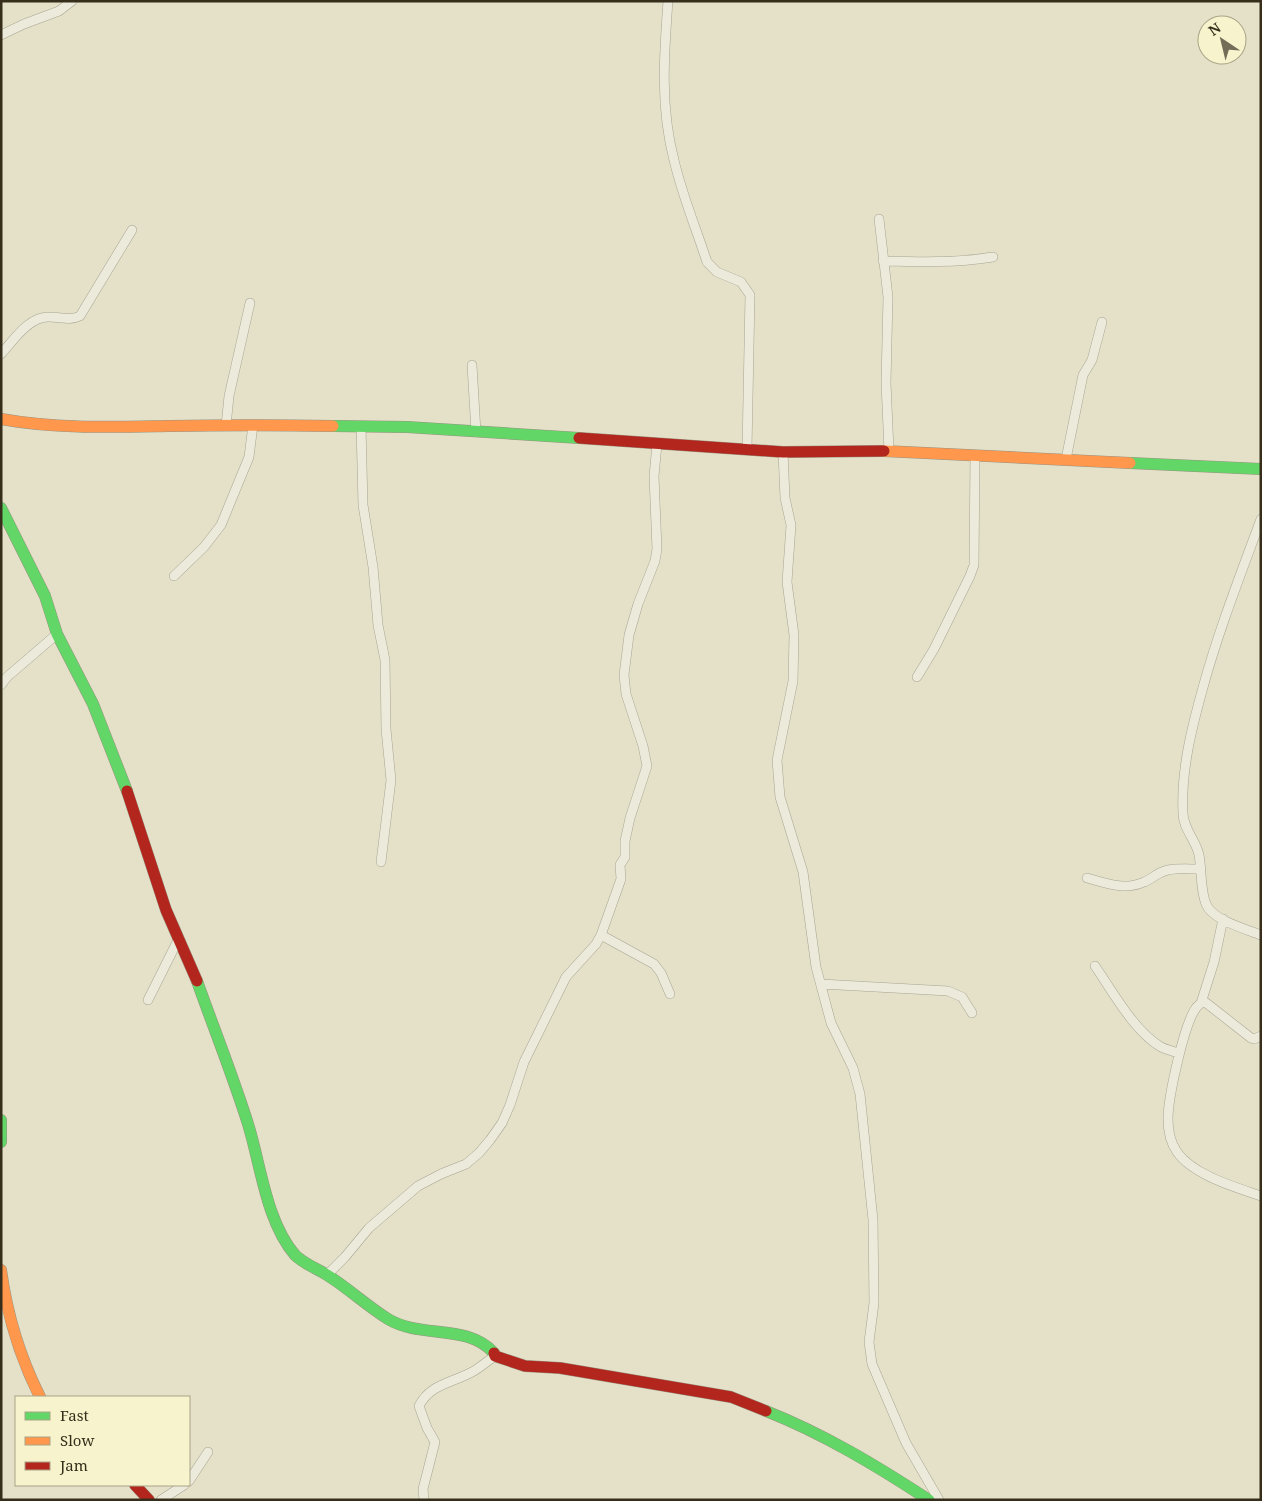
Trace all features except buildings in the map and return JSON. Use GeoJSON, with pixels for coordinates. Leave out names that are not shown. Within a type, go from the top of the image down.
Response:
{"type":"FeatureCollection","features":[{"type":"Feature","properties":{"kind":"street"},"geometry":{"type":"LineString","coordinates":[[1,34],[64,8],[72,1]]}},
{"type":"Feature","properties":{"kind":"street"},"geometry":{"type":"LineString","coordinates":[[668,1],[663,82],[667,124],[674,160],[707,262],[717,272],[741,282],[750,295],[747,449]]}},
{"type":"Feature","properties":{"kind":"street"},"geometry":{"type":"LineString","coordinates":[[879,219],[888,297],[886,383],[889,451]]}},
{"type":"Feature","properties":{"kind":"street"},"geometry":{"type":"LineString","coordinates":[[1,354],[28,325],[38,319],[47,316],[71,320],[80,316],[132,230]]}},
{"type":"Feature","properties":{"kind":"street"},"geometry":{"type":"LineString","coordinates":[[883,261],[927,263],[969,261],[993,257]]}},
{"type":"Feature","properties":{"kind":"street"},"geometry":{"type":"LineString","coordinates":[[226,426],[229,396],[250,303]]}},
{"type":"Feature","properties":{"kind":"street"},"geometry":{"type":"LineString","coordinates":[[1066,459],[1083,375],[1092,360],[1102,322]]}},
{"type":"Feature","properties":{"kind":"street"},"geometry":{"type":"LineString","coordinates":[[472,365],[476,432]]}},
{"type":"Feature","properties":{"kind":"street"},"geometry":{"type":"LineString","coordinates":[[1,419],[23,423],[109,427],[361,426],[783,452],[889,451],[1261,469]]}},
{"type":"Feature","properties":{"kind":"street"},"geometry":{"type":"LineString","coordinates":[[174,576],[204,548],[221,525],[249,457],[253,425]]}},
{"type":"Feature","properties":{"kind":"street"},"geometry":{"type":"LineString","coordinates":[[361,426],[363,505],[373,567],[378,625],[385,660],[386,729],[392,780],[381,862]]}},
{"type":"Feature","properties":{"kind":"street"},"geometry":{"type":"LineString","coordinates":[[327,1275],[369,1228],[407,1195],[418,1186],[466,1164],[490,1140],[502,1123],[524,1062],[566,977],[596,944],[601,935],[621,880],[620,865],[625,857],[624,841],[647,766],[643,746],[626,694],[624,676],[629,635],[638,604],[655,561],[657,549],[654,476],[657,444]]}},
{"type":"Feature","properties":{"kind":"street"},"geometry":{"type":"LineString","coordinates":[[783,452],[785,498],[791,525],[787,582],[794,635],[793,681],[777,760],[780,798],[803,872],[821,984],[831,1023],[853,1068],[860,1094],[873,1220],[874,1303],[869,1342],[872,1364],[906,1443],[926,1481],[932,1499]]}},
{"type":"Feature","properties":{"kind":"street"},"geometry":{"type":"LineString","coordinates":[[917,677],[938,641],[974,565],[975,455]]}},
{"type":"Feature","properties":{"kind":"street"},"geometry":{"type":"LineString","coordinates":[[1,508],[45,596],[56,634],[93,704],[108,739],[137,818],[166,910],[192,967],[248,1124],[272,1216],[284,1240],[296,1256],[309,1266],[327,1275],[390,1320],[409,1327],[462,1334],[478,1341],[494,1352],[494,1356]]}},
{"type":"Feature","properties":{"kind":"street"},"geometry":{"type":"LineString","coordinates":[[1261,519],[1218,634],[1193,722],[1183,778],[1182,815],[1197,847],[1206,906],[1223,919],[1261,935]]}},
{"type":"Feature","properties":{"kind":"street"},"geometry":{"type":"LineString","coordinates":[[1,685],[7,677],[56,634]]}},
{"type":"Feature","properties":{"kind":"street"},"geometry":{"type":"LineString","coordinates":[[1087,878],[1126,887],[1143,882],[1167,870],[1199,869],[1200,865]]}},
{"type":"Feature","properties":{"kind":"street"},"geometry":{"type":"LineString","coordinates":[[1223,919],[1214,962],[1201,1003],[1190,1018],[1180,1054],[1170,1100],[1168,1120],[1170,1138],[1178,1153],[1198,1170],[1261,1196]]}},
{"type":"Feature","properties":{"kind":"street"},"geometry":{"type":"LineString","coordinates":[[601,935],[654,964],[670,994]]}},
{"type":"Feature","properties":{"kind":"street"},"geometry":{"type":"LineString","coordinates":[[148,1000],[179,938]]}},
{"type":"Feature","properties":{"kind":"street"},"geometry":{"type":"LineString","coordinates":[[1095,966],[1142,1031],[1161,1046],[1180,1054]]}},
{"type":"Feature","properties":{"kind":"street"},"geometry":{"type":"LineString","coordinates":[[821,984],[948,991],[962,996],[972,1014]]}},
{"type":"Feature","properties":{"kind":"street"},"geometry":{"type":"LineString","coordinates":[[1201,1003],[1209,1004],[1251,1038],[1254,1039],[1261,1036]]}},
{"type":"Feature","properties":{"kind":"street"},"geometry":{"type":"LineString","coordinates":[[1,1120],[1,1142]]}},
{"type":"Feature","properties":{"kind":"street"},"geometry":{"type":"LineString","coordinates":[[1,1270],[10,1320],[32,1382],[39,1396]]}},
{"type":"Feature","properties":{"kind":"street"},"geometry":{"type":"LineString","coordinates":[[494,1356],[525,1366],[560,1368],[731,1396],[789,1420],[842,1446],[932,1499]]}},
{"type":"Feature","properties":{"kind":"street"},"geometry":{"type":"LineString","coordinates":[[424,1500],[423,1489],[435,1442],[427,1428],[419,1406],[424,1396],[436,1386],[473,1372],[494,1356]]}},
{"type":"Feature","properties":{"kind":"street"},"geometry":{"type":"LineString","coordinates":[[190,1479],[208,1452]]}},
{"type":"Feature","properties":{"kind":"street"},"geometry":{"type":"LineString","coordinates":[[136,1486],[149,1500]]}},
{"type":"Feature","properties":{"kind":"street"},"geometry":{"type":"LineString","coordinates":[[161,1500],[182,1486]]}},
{"type":"Feature","properties":{"kind":"traffic: fast"},"geometry":{"type":"LineString","coordinates":[[333,426],[407,427],[579,438]]}},
{"type":"Feature","properties":{"kind":"traffic: fast"},"geometry":{"type":"LineString","coordinates":[[1130,463],[1261,469]]}},
{"type":"Feature","properties":{"kind":"traffic: fast"},"geometry":{"type":"LineString","coordinates":[[1,508],[45,596],[57,634],[93,704],[127,791]]}},
{"type":"Feature","properties":{"kind":"traffic: fast"},"geometry":{"type":"LineString","coordinates":[[197,981],[248,1124],[271,1210],[277,1226],[295,1255],[335,1280],[388,1319],[415,1329],[457,1334],[471,1338],[483,1344],[494,1353]]}},
{"type":"Feature","properties":{"kind":"traffic: fast"},"geometry":{"type":"LineString","coordinates":[[1,1120],[1,1142]]}},
{"type":"Feature","properties":{"kind":"traffic: fast"},"geometry":{"type":"LineString","coordinates":[[766,1411],[850,1451],[929,1500]]}},
{"type":"Feature","properties":{"kind":"traffic: slow"},"geometry":{"type":"LineString","coordinates":[[1,419],[85,427],[333,426]]}},
{"type":"Feature","properties":{"kind":"traffic: slow"},"geometry":{"type":"LineString","coordinates":[[884,451],[1130,463]]}},
{"type":"Feature","properties":{"kind":"traffic: slow"},"geometry":{"type":"LineString","coordinates":[[1,1270],[15,1335],[26,1367],[40,1396]]}},
{"type":"Feature","properties":{"kind":"traffic: jam"},"geometry":{"type":"LineString","coordinates":[[579,438],[783,452],[884,451]]}},
{"type":"Feature","properties":{"kind":"traffic: jam"},"geometry":{"type":"LineString","coordinates":[[127,791],[166,910],[197,981]]}},
{"type":"Feature","properties":{"kind":"traffic: jam"},"geometry":{"type":"LineString","coordinates":[[494,1353],[495,1356],[525,1366],[560,1368],[731,1397],[766,1411]]}},
{"type":"Feature","properties":{"kind":"traffic: jam"},"geometry":{"type":"LineString","coordinates":[[136,1486],[149,1500]]}}]}
